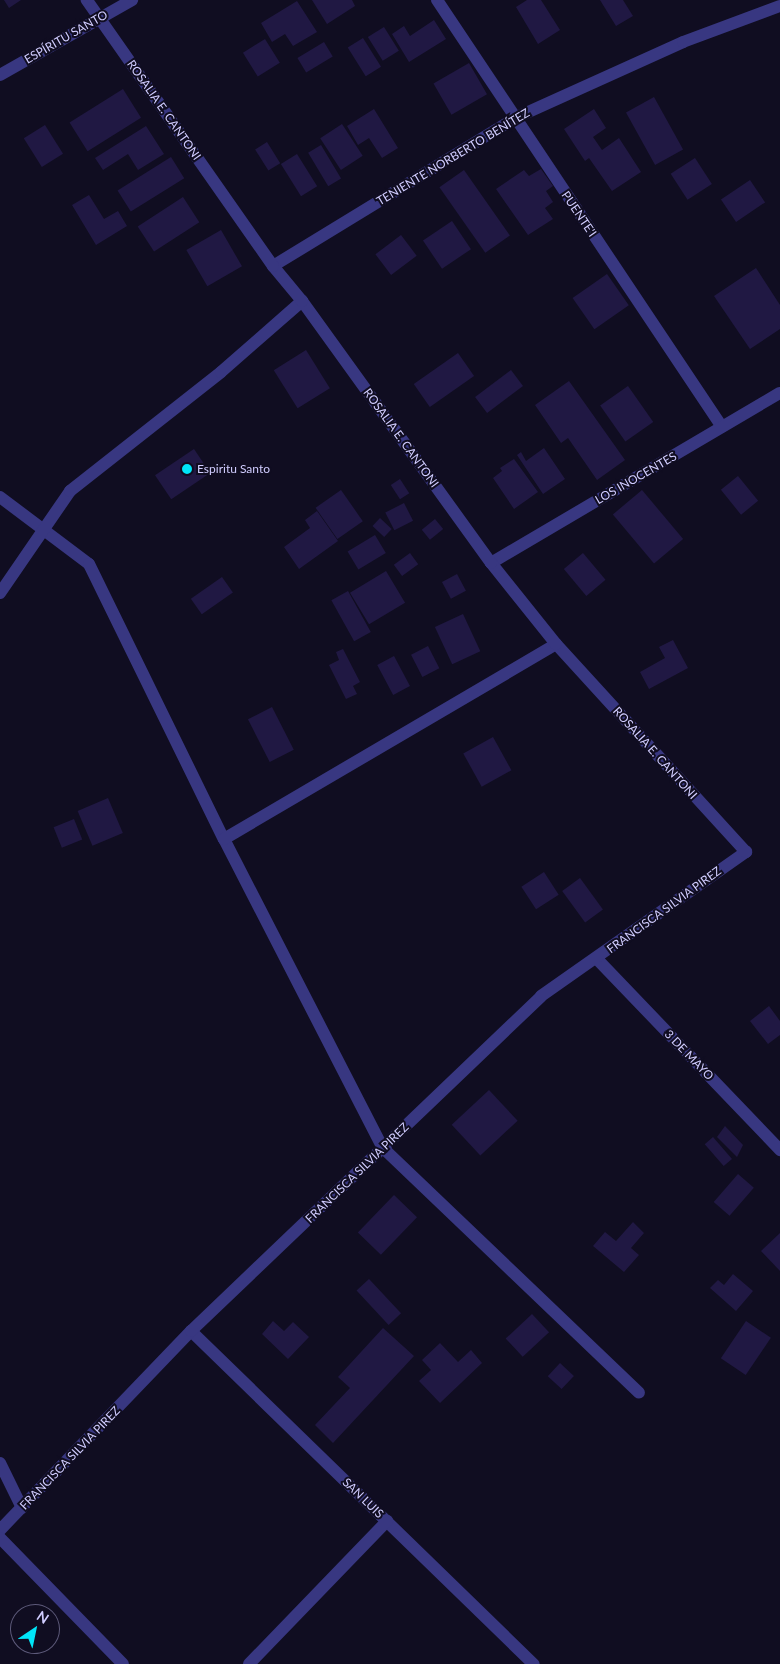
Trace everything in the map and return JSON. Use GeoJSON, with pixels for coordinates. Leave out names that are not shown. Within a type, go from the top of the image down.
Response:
{"type":"FeatureCollection","features":[{"type":"Feature","properties":{"kind":"street","name":"ROSALIA E. CANTONI"},"geometry":{"type":"LineString","coordinates":[[87,0],[272,266],[302,301],[491,563],[556,644],[746,852]]}},
{"type":"Feature","properties":{"kind":"street","name":"ESPÍRITU SANTO"},"geometry":{"type":"LineString","coordinates":[[0,75],[132,0]]}},
{"type":"Feature","properties":{"kind":"street","name":"PUENTE'I"},"geometry":{"type":"LineString","coordinates":[[437,0],[722,427]]}},
{"type":"Feature","properties":{"kind":"street","name":"TENIENTE NORBERTO BENÍTEZ"},"geometry":{"type":"LineString","coordinates":[[272,266],[515,118],[683,42],[780,6]]}},
{"type":"Feature","properties":{"kind":"street"},"geometry":{"type":"LineString","coordinates":[[0,593],[70,491],[221,372],[302,301]]}},
{"type":"Feature","properties":{"kind":"street","name":"LOS INOCENTES"},"geometry":{"type":"LineString","coordinates":[[491,563],[780,393]]}},
{"type":"Feature","properties":{"kind":"street"},"geometry":{"type":"LineString","coordinates":[[0,497],[89,564],[224,839],[383,1148],[639,1393]]}},
{"type":"Feature","properties":{"kind":"street"},"geometry":{"type":"LineString","coordinates":[[224,839],[556,644]]}},
{"type":"Feature","properties":{"kind":"street","name":"FRANCISCA SILVIA PIREZ"},"geometry":{"type":"LineString","coordinates":[[0,1530],[191,1331],[541,996],[746,852]]}},
{"type":"Feature","properties":{"kind":"street","name":"3 DE MAYO"},"geometry":{"type":"LineString","coordinates":[[597,958],[780,1150]]}},
{"type":"Feature","properties":{"kind":"street","name":"SAN LUIS"},"geometry":{"type":"LineString","coordinates":[[191,1331],[534,1664]]}},
{"type":"Feature","properties":{"kind":"street"},"geometry":{"type":"LineString","coordinates":[[0,1463],[22,1508]]}},
{"type":"Feature","properties":{"kind":"street"},"geometry":{"type":"LineString","coordinates":[[249,1664],[387,1521]]}},
{"type":"Feature","properties":{"kind":"street"},"geometry":{"type":"LineString","coordinates":[[0,1538],[124,1664]]}},
{"type":"Feature","properties":{"kind":"building"},"geometry":{"type":"Polygon","coordinates":[[[4,0],[21,0],[9,8],[4,0]]]}},
{"type":"Feature","properties":{"kind":"building"},"geometry":{"type":"Polygon","coordinates":[[[312,0],[352,0],[355,6],[327,24],[312,0]]]}},
{"type":"Feature","properties":{"kind":"building"},"geometry":{"type":"Polygon","coordinates":[[[527,0],[541,0],[560,30],[538,44],[516,7],[527,0]]]}},
{"type":"Feature","properties":{"kind":"building"},"geometry":{"type":"Polygon","coordinates":[[[600,0],[623,0],[633,16],[616,26],[600,0]]]}},
{"type":"Feature","properties":{"kind":"building"},"geometry":{"type":"Polygon","coordinates":[[[297,1],[317,32],[293,46],[285,34],[272,42],[261,23],[297,1]]]}},
{"type":"Feature","properties":{"kind":"building"},"geometry":{"type":"Polygon","coordinates":[[[434,20],[446,39],[409,62],[392,34],[404,26],[410,36],[434,20]]]}},
{"type":"Feature","properties":{"kind":"building"},"geometry":{"type":"Polygon","coordinates":[[[384,27],[399,51],[383,61],[368,37],[384,27]]]}},
{"type":"Feature","properties":{"kind":"building"},"geometry":{"type":"Polygon","coordinates":[[[363,38],[381,67],[366,76],[348,48],[363,38]]]}},
{"type":"Feature","properties":{"kind":"building"},"geometry":{"type":"Polygon","coordinates":[[[265,39],[280,63],[258,77],[243,53],[265,39]]]}},
{"type":"Feature","properties":{"kind":"building"},"geometry":{"type":"Polygon","coordinates":[[[324,42],[333,57],[306,73],[297,58],[324,42]]]}},
{"type":"Feature","properties":{"kind":"building"},"geometry":{"type":"Polygon","coordinates":[[[469,63],[487,94],[451,115],[433,84],[469,63]]]}},
{"type":"Feature","properties":{"kind":"building"},"geometry":{"type":"Polygon","coordinates":[[[123,89],[141,118],[88,151],[70,122],[123,89]]]}},
{"type":"Feature","properties":{"kind":"building"},"geometry":{"type":"Polygon","coordinates":[[[654,97],[683,149],[655,165],[626,113],[654,97]]]}},
{"type":"Feature","properties":{"kind":"building"},"geometry":{"type":"Polygon","coordinates":[[[374,109],[398,148],[382,158],[369,138],[358,145],[347,126],[374,109]]]}},
{"type":"Feature","properties":{"kind":"building"},"geometry":{"type":"Polygon","coordinates":[[[594,109],[606,128],[593,137],[602,150],[619,138],[641,172],[612,191],[589,158],[585,161],[564,129],[594,109]]]}},
{"type":"Feature","properties":{"kind":"building"},"geometry":{"type":"Polygon","coordinates":[[[342,124],[363,156],[341,170],[320,138],[342,124]]]}},
{"type":"Feature","properties":{"kind":"building"},"geometry":{"type":"Polygon","coordinates":[[[45,125],[63,154],[42,167],[24,138],[45,125]]]}},
{"type":"Feature","properties":{"kind":"building"},"geometry":{"type":"Polygon","coordinates":[[[146,126],[164,154],[138,170],[128,154],[103,170],[95,158],[146,126]]]}},
{"type":"Feature","properties":{"kind":"building"},"geometry":{"type":"Polygon","coordinates":[[[267,142],[280,163],[268,171],[255,149],[267,142]]]}},
{"type":"Feature","properties":{"kind":"building"},"geometry":{"type":"Polygon","coordinates":[[[321,145],[341,178],[328,186],[308,153],[321,145]]]}},
{"type":"Feature","properties":{"kind":"building"},"geometry":{"type":"Polygon","coordinates":[[[297,154],[317,186],[301,196],[281,164],[297,154]]]}},
{"type":"Feature","properties":{"kind":"building"},"geometry":{"type":"Polygon","coordinates":[[[171,157],[184,178],[131,212],[118,190],[171,157]]]}},
{"type":"Feature","properties":{"kind":"building"},"geometry":{"type":"Polygon","coordinates":[[[695,158],[712,184],[688,200],[671,174],[695,158]]]}},
{"type":"Feature","properties":{"kind":"building"},"geometry":{"type":"Polygon","coordinates":[[[541,169],[553,186],[546,191],[553,202],[545,208],[553,219],[528,235],[496,189],[524,170],[529,176],[541,169]]]}},
{"type":"Feature","properties":{"kind":"building"},"geometry":{"type":"Polygon","coordinates":[[[464,170],[510,236],[485,253],[439,187],[464,170]]]}},
{"type":"Feature","properties":{"kind":"building"},"geometry":{"type":"Polygon","coordinates":[[[750,180],[765,202],[736,222],[721,200],[750,180]]]}},
{"type":"Feature","properties":{"kind":"building"},"geometry":{"type":"Polygon","coordinates":[[[89,195],[104,219],[118,211],[127,226],[96,245],[72,205],[89,195]]]}},
{"type":"Feature","properties":{"kind":"building"},"geometry":{"type":"Polygon","coordinates":[[[183,197],[199,222],[154,252],[138,226],[183,197]]]}},
{"type":"Feature","properties":{"kind":"building"},"geometry":{"type":"Polygon","coordinates":[[[452,221],[471,249],[442,269],[423,241],[452,221]]]}},
{"type":"Feature","properties":{"kind":"building"},"geometry":{"type":"Polygon","coordinates":[[[221,230],[242,266],[207,286],[186,250],[221,230]]]}},
{"type":"Feature","properties":{"kind":"building"},"geometry":{"type":"Polygon","coordinates":[[[401,235],[417,256],[391,275],[375,254],[401,235]]]}},
{"type":"Feature","properties":{"kind":"building"},"geometry":{"type":"Polygon","coordinates":[[[756,268],[780,305],[780,329],[750,349],[714,296],[756,268]]]}},
{"type":"Feature","properties":{"kind":"building"},"geometry":{"type":"Polygon","coordinates":[[[607,274],[629,305],[594,329],[573,298],[607,274]]]}},
{"type":"Feature","properties":{"kind":"building"},"geometry":{"type":"Polygon","coordinates":[[[306,350],[330,388],[298,408],[274,370],[306,350]]]}},
{"type":"Feature","properties":{"kind":"building"},"geometry":{"type":"Polygon","coordinates":[[[458,353],[474,376],[430,407],[414,384],[458,353]]]}},
{"type":"Feature","properties":{"kind":"building"},"geometry":{"type":"Polygon","coordinates":[[[511,370],[523,386],[487,413],[475,397],[511,370]]]}},
{"type":"Feature","properties":{"kind":"building"},"geometry":{"type":"Polygon","coordinates":[[[569,381],[625,460],[597,480],[568,438],[561,443],[535,405],[569,381]]]}},
{"type":"Feature","properties":{"kind":"building"},"geometry":{"type":"Polygon","coordinates":[[[628,386],[653,422],[625,442],[600,406],[628,386]]]}},
{"type":"Feature","properties":{"kind":"building"},"geometry":{"type":"Polygon","coordinates":[[[544,448],[565,479],[543,494],[517,455],[521,452],[526,461],[544,448]]]}},
{"type":"Feature","properties":{"kind":"building","name":"Espiritu Santo"},"geometry":{"type":"Polygon","coordinates":[[[194,449],[210,473],[171,499],[155,475],[194,449]]]}},
{"type":"Feature","properties":{"kind":"building"},"geometry":{"type":"Polygon","coordinates":[[[514,459],[538,492],[514,509],[493,478],[502,471],[500,468],[514,459]]]}},
{"type":"Feature","properties":{"kind":"building"},"geometry":{"type":"Polygon","coordinates":[[[738,476],[758,501],[741,515],[721,490],[738,476]]]}},
{"type":"Feature","properties":{"kind":"building"},"geometry":{"type":"Polygon","coordinates":[[[400,479],[409,493],[400,499],[391,485],[400,479]]]}},
{"type":"Feature","properties":{"kind":"building"},"geometry":{"type":"Polygon","coordinates":[[[341,490],[363,521],[337,539],[316,508],[341,490]]]}},
{"type":"Feature","properties":{"kind":"building"},"geometry":{"type":"Polygon","coordinates":[[[642,490],[683,539],[654,563],[613,514],[642,490]]]}},
{"type":"Feature","properties":{"kind":"building"},"geometry":{"type":"Polygon","coordinates":[[[404,503],[413,521],[394,530],[385,513],[404,503]]]}},
{"type":"Feature","properties":{"kind":"building"},"geometry":{"type":"Polygon","coordinates":[[[317,511],[338,541],[299,569],[284,547],[310,528],[305,520],[317,511]]]}},
{"type":"Feature","properties":{"kind":"building"},"geometry":{"type":"Polygon","coordinates":[[[380,518],[392,529],[384,537],[372,526],[380,518]]]}},
{"type":"Feature","properties":{"kind":"building"},"geometry":{"type":"Polygon","coordinates":[[[435,519],[443,529],[430,540],[422,530],[435,519]]]}},
{"type":"Feature","properties":{"kind":"building"},"geometry":{"type":"Polygon","coordinates":[[[375,535],[386,553],[358,569],[348,551],[375,535]]]}},
{"type":"Feature","properties":{"kind":"building"},"geometry":{"type":"Polygon","coordinates":[[[410,553],[418,564],[402,576],[394,565],[410,553]]]}},
{"type":"Feature","properties":{"kind":"building"},"geometry":{"type":"Polygon","coordinates":[[[583,553],[605,580],[586,596],[564,569],[583,553]]]}},
{"type":"Feature","properties":{"kind":"building"},"geometry":{"type":"Polygon","coordinates":[[[386,571],[405,603],[369,624],[350,593],[386,571]]]}},
{"type":"Feature","properties":{"kind":"building"},"geometry":{"type":"Polygon","coordinates":[[[457,574],[466,591],[451,599],[442,582],[457,574]]]}},
{"type":"Feature","properties":{"kind":"building"},"geometry":{"type":"Polygon","coordinates":[[[222,577],[233,593],[202,614],[191,599],[222,577]]]}},
{"type":"Feature","properties":{"kind":"building"},"geometry":{"type":"Polygon","coordinates":[[[348,591],[371,632],[354,641],[331,600],[348,591]]]}},
{"type":"Feature","properties":{"kind":"building"},"geometry":{"type":"Polygon","coordinates":[[[463,614],[480,651],[452,664],[435,627],[463,614]]]}},
{"type":"Feature","properties":{"kind":"building"},"geometry":{"type":"Polygon","coordinates":[[[673,640],[688,668],[649,689],[640,672],[665,658],[659,647],[673,640]]]}},
{"type":"Feature","properties":{"kind":"building"},"geometry":{"type":"Polygon","coordinates":[[[428,646],[439,668],[422,677],[411,655],[428,646]]]}},
{"type":"Feature","properties":{"kind":"building"},"geometry":{"type":"Polygon","coordinates":[[[343,649],[360,682],[353,686],[357,694],[346,699],[329,665],[339,660],[336,652],[343,649]]]}},
{"type":"Feature","properties":{"kind":"building"},"geometry":{"type":"Polygon","coordinates":[[[394,656],[410,686],[393,695],[377,665],[394,656]]]}},
{"type":"Feature","properties":{"kind":"building"},"geometry":{"type":"Polygon","coordinates":[[[272,707],[294,750],[270,762],[248,719],[272,707]]]}},
{"type":"Feature","properties":{"kind":"building"},"geometry":{"type":"Polygon","coordinates":[[[493,737],[511,770],[482,787],[463,753],[493,737]]]}},
{"type":"Feature","properties":{"kind":"building"},"geometry":{"type":"Polygon","coordinates":[[[108,798],[123,833],[92,846],[78,811],[108,798]]]}},
{"type":"Feature","properties":{"kind":"building"},"geometry":{"type":"Polygon","coordinates":[[[74,819],[82,839],[62,848],[54,827],[74,819]]]}},
{"type":"Feature","properties":{"kind":"building"},"geometry":{"type":"Polygon","coordinates":[[[544,872],[559,895],[536,909],[521,887],[544,872]]]}},
{"type":"Feature","properties":{"kind":"building"},"geometry":{"type":"Polygon","coordinates":[[[580,878],[603,910],[585,922],[562,891],[580,878]]]}},
{"type":"Feature","properties":{"kind":"building"},"geometry":{"type":"Polygon","coordinates":[[[769,1006],[780,1021],[780,1035],[768,1044],[750,1021],[769,1006]]]}},
{"type":"Feature","properties":{"kind":"building"},"geometry":{"type":"Polygon","coordinates":[[[489,1090],[518,1121],[480,1155],[452,1125],[489,1090]]]}},
{"type":"Feature","properties":{"kind":"building"},"geometry":{"type":"Polygon","coordinates":[[[725,1126],[743,1145],[737,1157],[717,1137],[725,1126]]]}},
{"type":"Feature","properties":{"kind":"building"},"geometry":{"type":"Polygon","coordinates":[[[713,1137],[732,1159],[724,1166],[705,1144],[713,1137]]]}},
{"type":"Feature","properties":{"kind":"building"},"geometry":{"type":"Polygon","coordinates":[[[738,1174],[754,1188],[730,1216],[714,1202],[738,1174]]]}},
{"type":"Feature","properties":{"kind":"building"},"geometry":{"type":"Polygon","coordinates":[[[394,1195],[417,1217],[381,1255],[358,1232],[394,1195]]]}},
{"type":"Feature","properties":{"kind":"building"},"geometry":{"type":"Polygon","coordinates":[[[633,1222],[644,1233],[631,1248],[639,1255],[624,1272],[593,1246],[605,1232],[616,1241],[633,1222]]]}},
{"type":"Feature","properties":{"kind":"building"},"geometry":{"type":"Polygon","coordinates":[[[780,1233],[780,1271],[761,1251],[780,1233]]]}},
{"type":"Feature","properties":{"kind":"building"},"geometry":{"type":"Polygon","coordinates":[[[733,1274],[753,1291],[736,1311],[710,1288],[718,1280],[724,1285],[733,1274]]]}},
{"type":"Feature","properties":{"kind":"building"},"geometry":{"type":"Polygon","coordinates":[[[369,1279],[401,1313],[389,1325],[357,1291],[369,1279]]]}},
{"type":"Feature","properties":{"kind":"building"},"geometry":{"type":"Polygon","coordinates":[[[532,1314],[549,1332],[523,1357],[506,1339],[532,1314]]]}},
{"type":"Feature","properties":{"kind":"building"},"geometry":{"type":"Polygon","coordinates":[[[273,1321],[284,1331],[293,1322],[309,1337],[288,1359],[262,1334],[273,1321]]]}},
{"type":"Feature","properties":{"kind":"building"},"geometry":{"type":"Polygon","coordinates":[[[746,1321],[771,1338],[746,1375],[721,1358],[746,1321]]]}},
{"type":"Feature","properties":{"kind":"building"},"geometry":{"type":"Polygon","coordinates":[[[383,1328],[414,1356],[333,1443],[315,1425],[350,1388],[338,1377],[383,1328]]]}},
{"type":"Feature","properties":{"kind":"building"},"geometry":{"type":"Polygon","coordinates":[[[440,1343],[458,1362],[471,1350],[482,1363],[440,1403],[419,1381],[431,1370],[422,1360],[440,1343]]]}},
{"type":"Feature","properties":{"kind":"building"},"geometry":{"type":"Polygon","coordinates":[[[560,1363],[574,1376],[562,1389],[548,1376],[560,1363]]]}},
{"type":"Feature","properties":{"kind":"place","name":"Espiritu Santo"},"geometry":{"type":"Point","coordinates":[187,469]}}]}
